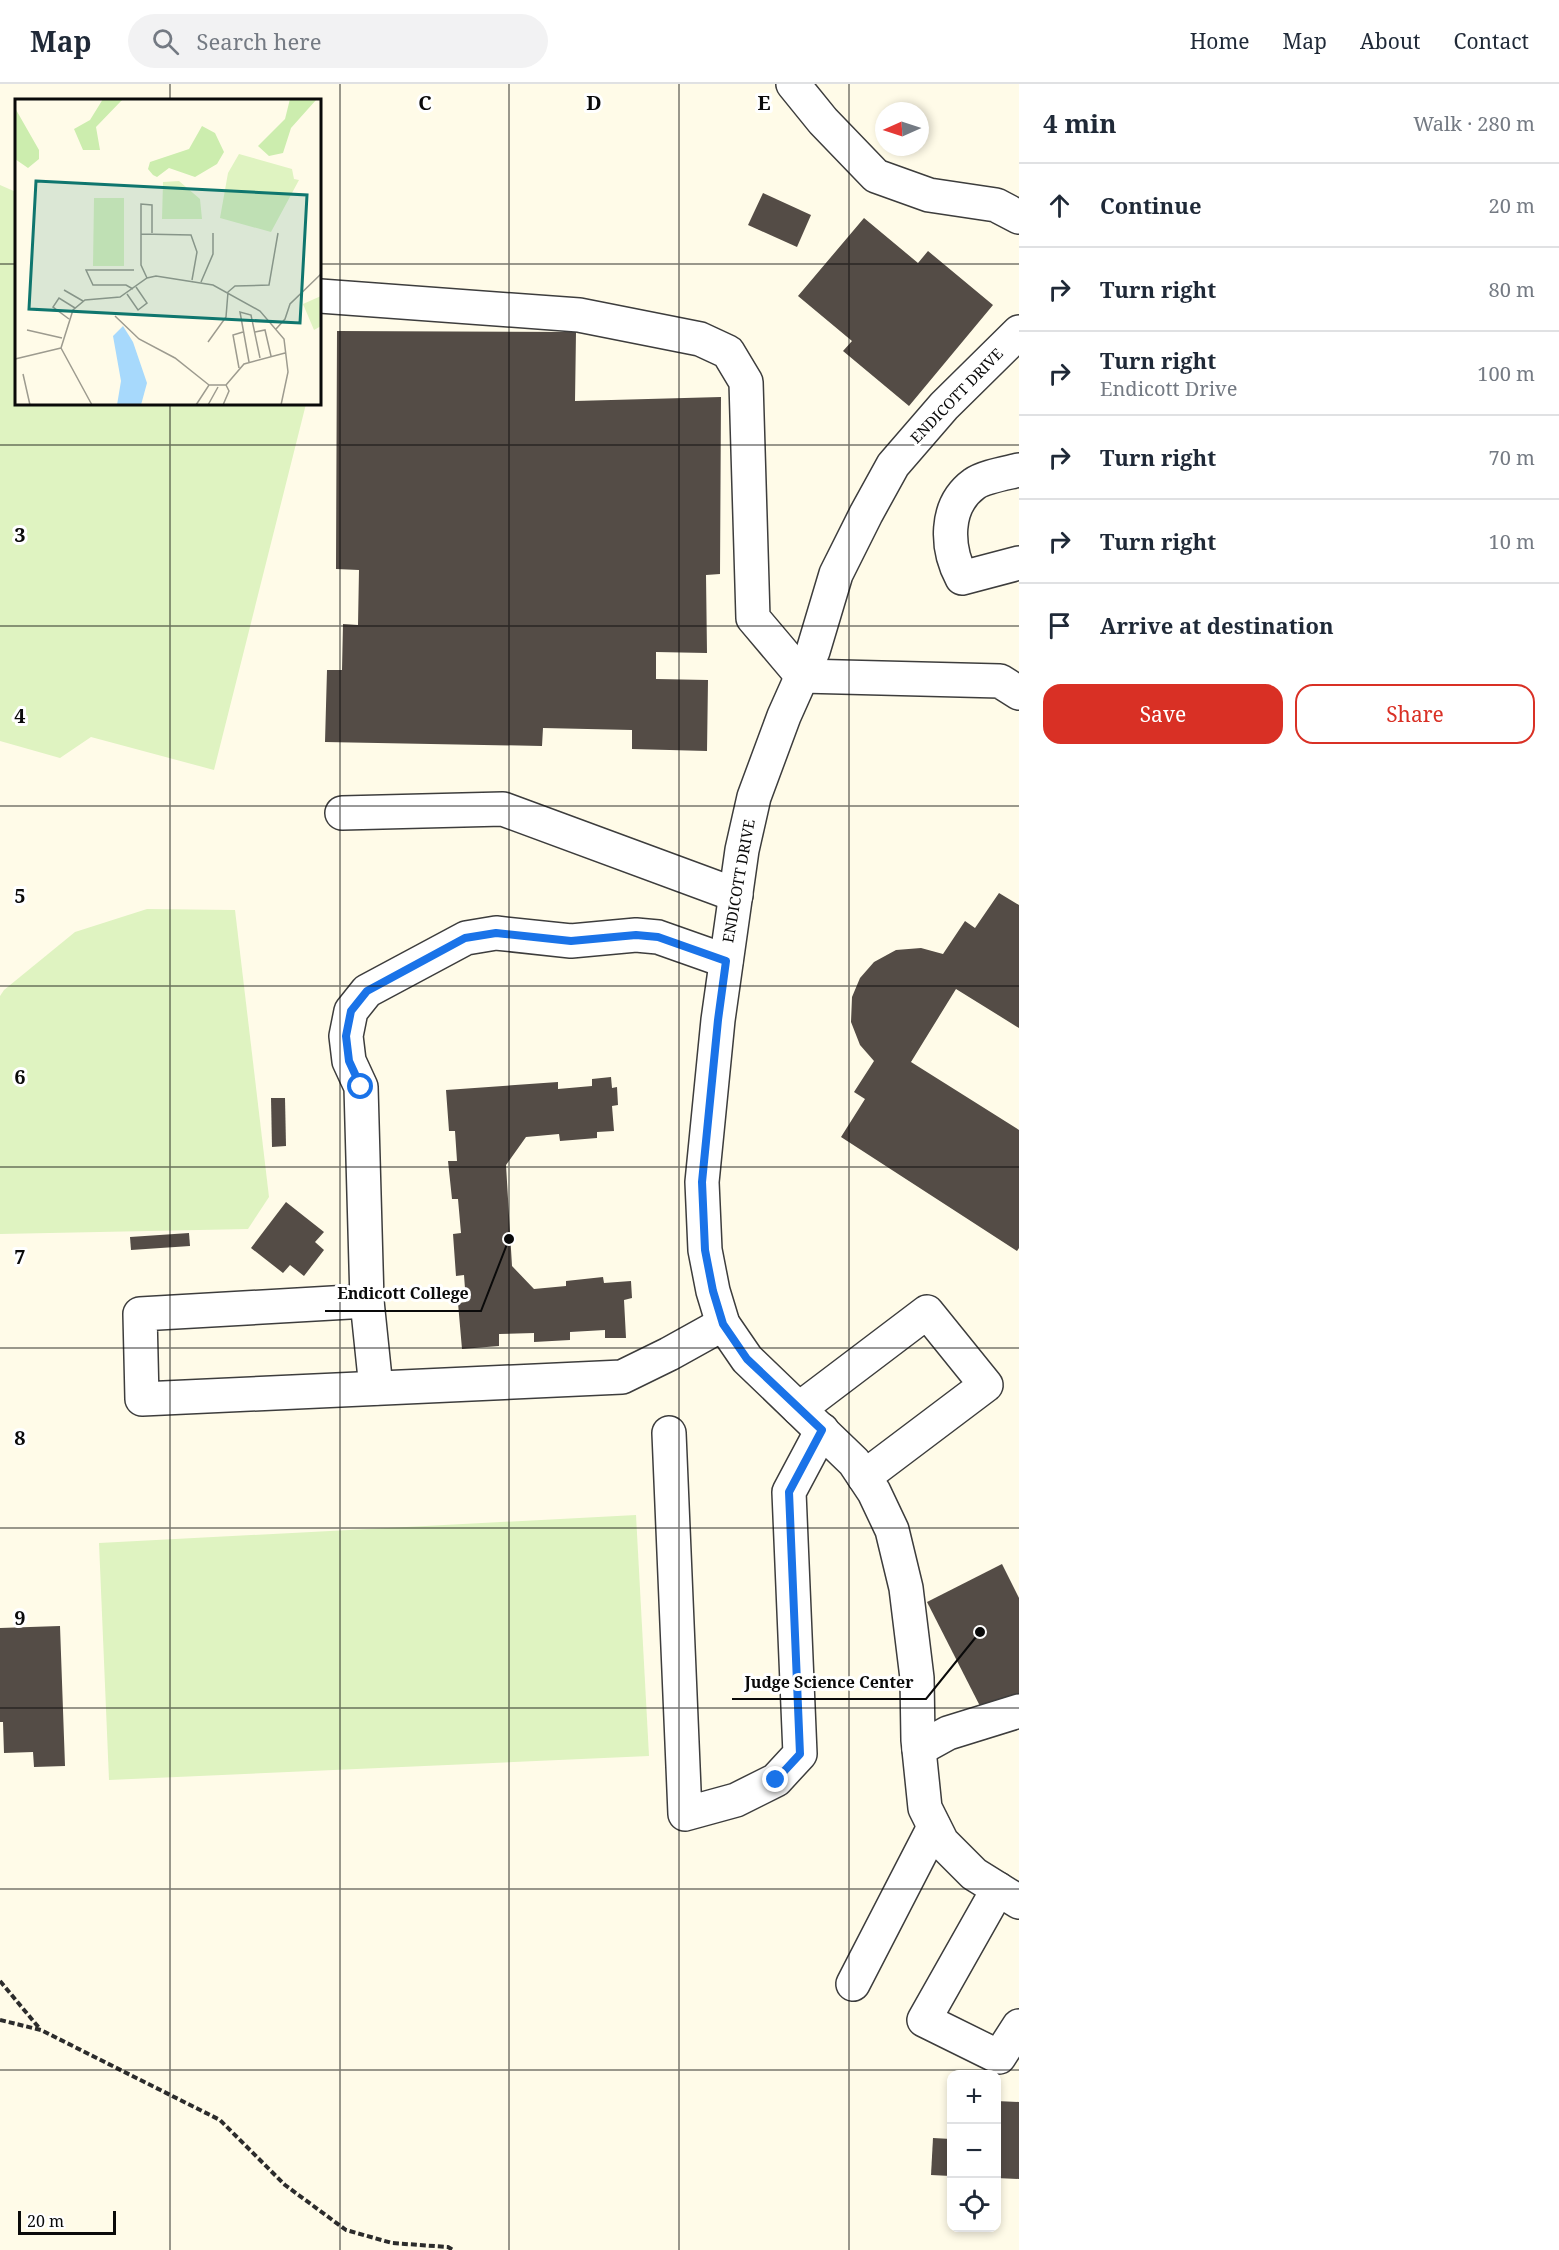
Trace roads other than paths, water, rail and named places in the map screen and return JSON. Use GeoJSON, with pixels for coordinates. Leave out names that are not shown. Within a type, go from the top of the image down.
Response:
{"type":"FeatureCollection","features":[{"type":"Feature","properties":{"kind":"street"},"geometry":{"type":"LineString","coordinates":[[794,84],[823,121],[876,176],[929,195],[996,205],[1019,217]]}},
{"type":"Feature","properties":{"kind":"street"},"geometry":{"type":"LineString","coordinates":[[321,296],[579,315],[700,339],[728,352],[746,382],[753,618],[802,676],[1000,681],[1019,693]]}},
{"type":"Feature","properties":{"kind":"street","name":"ENDICOTT DRIVE"},"geometry":{"type":"LineString","coordinates":[[1008,1895],[974,1874],[942,1842],[925,1808],[919,1749],[917,1678],[906,1588],[892,1530],[874,1492],[854,1462],[747,1359],[723,1324],[713,1291],[705,1250],[702,1182],[718,1020],[742,850],[754,797],[784,716],[813,651],[836,574],[893,465],[944,405],[1019,332]]}},
{"type":"Feature","properties":{"kind":"street"},"geometry":{"type":"LineString","coordinates":[[1019,470],[975,483],[955,505],[949,536],[955,566],[962,578],[1019,563]]}},
{"type":"Feature","properties":{"kind":"street"},"geometry":{"type":"LineString","coordinates":[[342,813],[503,809],[735,895]]}},
{"type":"Feature","properties":{"kind":"street"},"geometry":{"type":"LineString","coordinates":[[376,1388],[367,1301],[361,1087],[349,1061],[346,1036],[351,1011],[367,991],[465,938],[496,933],[571,941],[636,935],[658,937],[726,961]]}},
{"type":"Feature","properties":{"kind":"street"},"geometry":{"type":"LineString","coordinates":[[367,1301],[140,1314],[142,1399],[622,1377],[723,1324]]}},
{"type":"Feature","properties":{"kind":"street"},"geometry":{"type":"LineString","coordinates":[[669,1433],[685,1814],[736,1800],[776,1780],[800,1754],[789,1492],[810,1420],[927,1312],[986,1385],[864,1477]]}},
{"type":"Feature","properties":{"kind":"street"},"geometry":{"type":"LineString","coordinates":[[919,1749],[948,1733],[1019,1711]]}},
{"type":"Feature","properties":{"kind":"street"},"geometry":{"type":"LineString","coordinates":[[853,1984],[934,1827]]}},
{"type":"Feature","properties":{"kind":"street"},"geometry":{"type":"LineString","coordinates":[[1008,1895],[924,2020],[999,2057],[1019,2026]]}},
{"type":"Feature","properties":{"kind":"place","name":"Endicott College"},"geometry":{"type":"Point","coordinates":[509,1239]}},
{"type":"Feature","properties":{"kind":"place","name":"Judge Science Center"},"geometry":{"type":"Point","coordinates":[980,1632]}}]}
